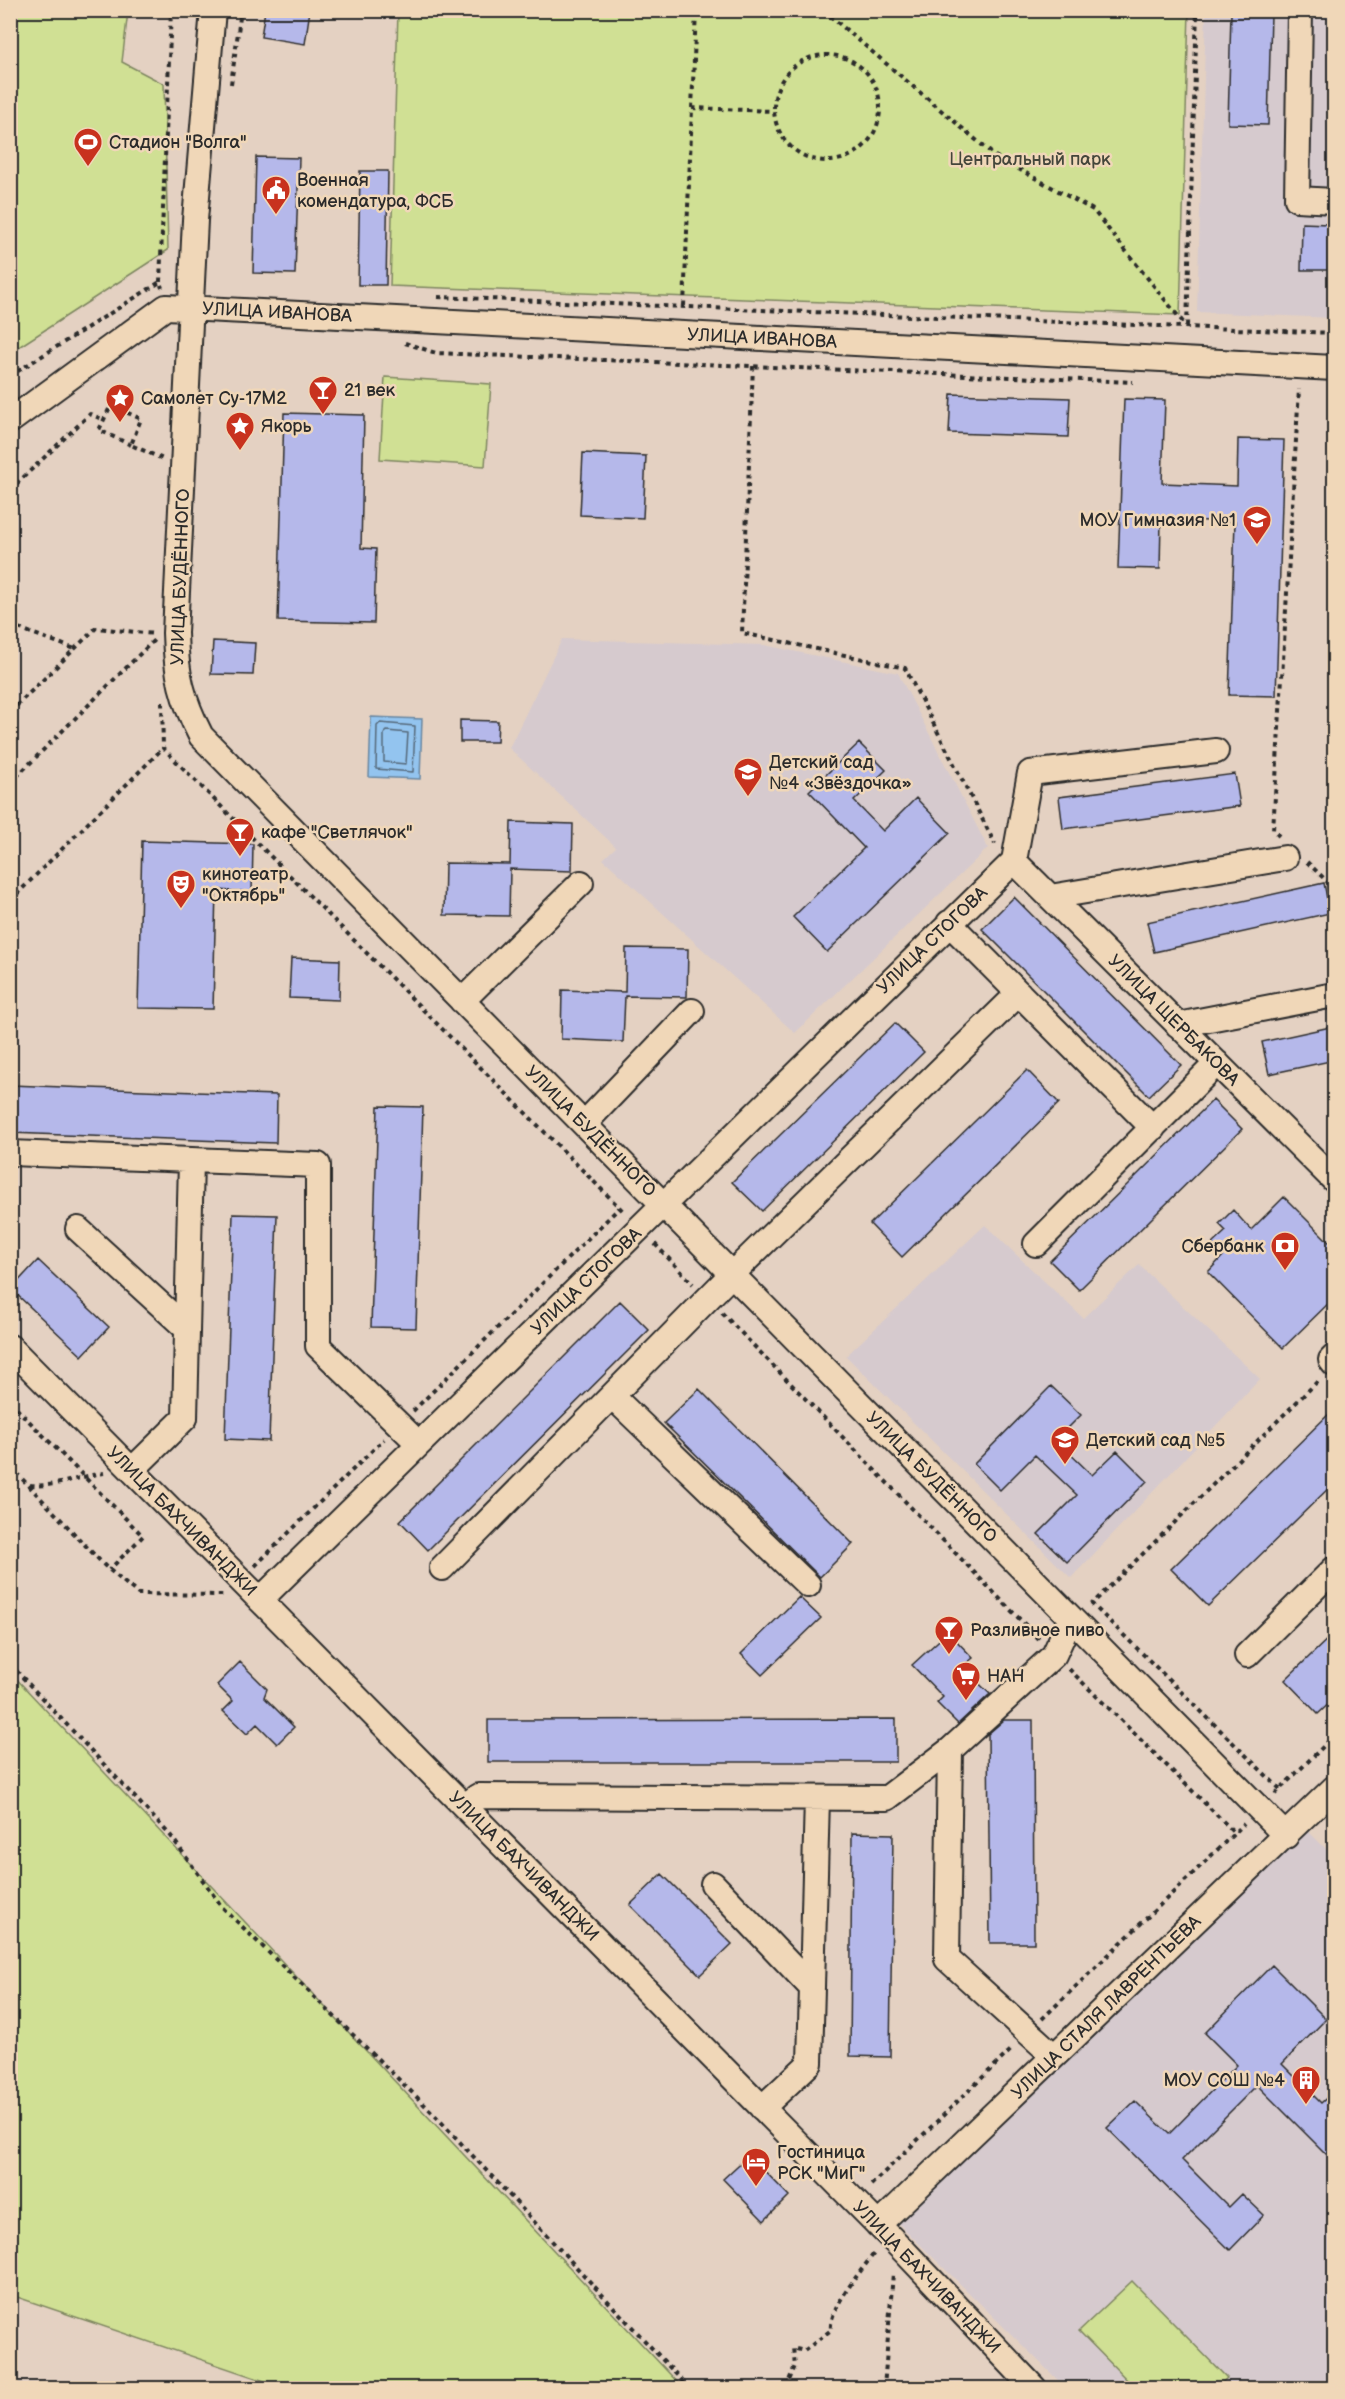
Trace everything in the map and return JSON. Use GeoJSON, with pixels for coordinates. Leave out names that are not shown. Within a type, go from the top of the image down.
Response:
{"type":"FeatureCollection","features":[{"type":"Feature","properties":{"kind":"street","name":"УЛИЦА БУДЁННОГО"},"geometry":{"type":"LineString","coordinates":[[213,10],[190,308],[175,633],[176,667],[185,705],[201,736],[1286,1836]]}},
{"type":"Feature","properties":{"kind":"street"},"geometry":{"type":"LineString","coordinates":[[1300,10],[1297,199],[1335,201]]}},
{"type":"Feature","properties":{"kind":"street","name":"УЛИЦА ИВАНОВА"},"geometry":{"type":"LineString","coordinates":[[10,421],[166,308],[1335,368]]}},
{"type":"Feature","properties":{"kind":"street"},"geometry":{"type":"LineString","coordinates":[[1010,864],[1030,773],[1216,751]]}},
{"type":"Feature","properties":{"kind":"street"},"geometry":{"type":"LineString","coordinates":[[1050,897],[1290,851]]}},
{"type":"Feature","properties":{"kind":"street","name":"УЛИЦА ЩЕРБАКОВА"},"geometry":{"type":"LineString","coordinates":[[1010,864],[1050,897],[1217,1063],[1328,1188]]}},
{"type":"Feature","properties":{"kind":"street","name":"УЛИЦА СТОГОВА"},"geometry":{"type":"LineString","coordinates":[[258,1598],[419,1444],[1010,864]]}},
{"type":"Feature","properties":{"kind":"street"},"geometry":{"type":"LineString","coordinates":[[462,1001],[581,883]]}},
{"type":"Feature","properties":{"kind":"street"},"geometry":{"type":"LineString","coordinates":[[950,923],[1153,1128]]}},
{"type":"Feature","properties":{"kind":"street"},"geometry":{"type":"LineString","coordinates":[[442,1568],[732,1274],[1019,993]]}},
{"type":"Feature","properties":{"kind":"street"},"geometry":{"type":"LineString","coordinates":[[1178,1025],[1335,995]]}},
{"type":"Feature","properties":{"kind":"street"},"geometry":{"type":"LineString","coordinates":[[584,1124],[692,1011]]}},
{"type":"Feature","properties":{"kind":"street"},"geometry":{"type":"LineString","coordinates":[[1036,1244],[1217,1063]]}},
{"type":"Feature","properties":{"kind":"street"},"geometry":{"type":"LineString","coordinates":[[10,1153],[318,1165],[318,1346],[419,1444]]}},
{"type":"Feature","properties":{"kind":"street"},"geometry":{"type":"LineString","coordinates":[[132,1470],[185,1418],[191,1160]]}},
{"type":"Feature","properties":{"kind":"street"},"geometry":{"type":"LineString","coordinates":[[78,1229],[187,1329]]}},
{"type":"Feature","properties":{"kind":"street","name":"УЛИЦА БАХЧИВАНДЖИ"},"geometry":{"type":"LineString","coordinates":[[10,1347],[878,2225],[1034,2388]]}},
{"type":"Feature","properties":{"kind":"street"},"geometry":{"type":"LineString","coordinates":[[612,1396],[808,1585]]}},
{"type":"Feature","properties":{"kind":"street"},"geometry":{"type":"LineString","coordinates":[[1247,1655],[1335,1569]]}},
{"type":"Feature","properties":{"kind":"street"},"geometry":{"type":"LineString","coordinates":[[465,1806],[478,1796],[887,1798],[950,1750],[1054,1655],[1071,1618]]}},
{"type":"Feature","properties":{"kind":"street"},"geometry":{"type":"LineString","coordinates":[[950,1750],[947,1959],[1054,2056]]}},
{"type":"Feature","properties":{"kind":"street","name":"УЛИЦА СТАЛЯ ЛАВРЕНТЬЕВА"},"geometry":{"type":"LineString","coordinates":[[878,2225],[1335,1788]]}},
{"type":"Feature","properties":{"kind":"street"},"geometry":{"type":"LineString","coordinates":[[762,2108],[810,2063],[817,1798]]}},
{"type":"Feature","properties":{"kind":"street"},"geometry":{"type":"LineString","coordinates":[[713,1884],[812,1988]]}},
{"type":"Feature","properties":{"kind":"path"},"geometry":{"type":"LineString","coordinates":[[160,282],[171,10]]}},
{"type":"Feature","properties":{"kind":"path"},"geometry":{"type":"LineString","coordinates":[[230,92],[241,10]]}},
{"type":"Feature","properties":{"kind":"path"},"geometry":{"type":"LineString","coordinates":[[684,306],[696,10]]}},
{"type":"Feature","properties":{"kind":"path"},"geometry":{"type":"LineString","coordinates":[[823,10],[995,156],[1093,210],[1187,326]]}},
{"type":"Feature","properties":{"kind":"path"},"geometry":{"type":"LineString","coordinates":[[1187,326],[1197,10]]}},
{"type":"Feature","properties":{"kind":"path"},"geometry":{"type":"LineString","coordinates":[[825,55],[851,60],[868,74],[880,97],[880,116],[871,139],[855,155],[827,162],[799,154],[780,134],[773,111],[779,84],[787,73],[801,61],[825,55]]}},
{"type":"Feature","properties":{"kind":"path"},"geometry":{"type":"LineString","coordinates":[[692,108],[773,111]]}},
{"type":"Feature","properties":{"kind":"path"},"geometry":{"type":"LineString","coordinates":[[426,296],[1335,333]]}},
{"type":"Feature","properties":{"kind":"path"},"geometry":{"type":"LineString","coordinates":[[394,340],[435,353],[1145,382]]}},
{"type":"Feature","properties":{"kind":"path"},"geometry":{"type":"LineString","coordinates":[[753,366],[741,633],[905,668],[1010,864]]}},
{"type":"Feature","properties":{"kind":"path"},"geometry":{"type":"LineString","coordinates":[[1287,388],[1311,389]]}},
{"type":"Feature","properties":{"kind":"path"},"geometry":{"type":"LineString","coordinates":[[1299,389],[1273,830],[1290,851],[1335,888]]}},
{"type":"Feature","properties":{"kind":"path"},"geometry":{"type":"LineString","coordinates":[[131,445],[141,419],[111,405],[99,430],[131,445],[164,459]]}},
{"type":"Feature","properties":{"kind":"path"},"geometry":{"type":"LineString","coordinates":[[10,490],[90,414],[104,420]]}},
{"type":"Feature","properties":{"kind":"path"},"geometry":{"type":"LineString","coordinates":[[10,625],[75,650]]}},
{"type":"Feature","properties":{"kind":"path"},"geometry":{"type":"LineString","coordinates":[[10,712],[96,628],[160,634],[10,783]]}},
{"type":"Feature","properties":{"kind":"path"},"geometry":{"type":"LineString","coordinates":[[10,901],[163,748]]}},
{"type":"Feature","properties":{"kind":"path"},"geometry":{"type":"LineString","coordinates":[[1328,1188],[1335,1209]]}},
{"type":"Feature","properties":{"kind":"path"},"geometry":{"type":"LineString","coordinates":[[254,1567],[620,1208]]}},
{"type":"Feature","properties":{"kind":"path"},"geometry":{"type":"LineString","coordinates":[[1280,1789],[1092,1604],[1332,1364]]}},
{"type":"Feature","properties":{"kind":"path"},"geometry":{"type":"LineString","coordinates":[[10,1402],[143,1536],[110,1570]]}},
{"type":"Feature","properties":{"kind":"path"},"geometry":{"type":"LineString","coordinates":[[10,1466],[110,1570],[138,1594],[258,1598]]}},
{"type":"Feature","properties":{"kind":"path"},"geometry":{"type":"LineString","coordinates":[[28,1484],[61,1484],[84,1476],[132,1470]]}},
{"type":"Feature","properties":{"kind":"path"},"geometry":{"type":"LineString","coordinates":[[10,1664],[171,1836],[222,1907],[430,2110],[689,2388]]}},
{"type":"Feature","properties":{"kind":"path"},"geometry":{"type":"LineString","coordinates":[[872,2186],[1335,1736]]}},
{"type":"Feature","properties":{"kind":"path"},"geometry":{"type":"LineString","coordinates":[[786,2388],[795,2366],[793,2348],[804,2351],[831,2330],[830,2322],[850,2285],[876,2252],[878,2225]]}},
{"type":"Feature","properties":{"kind":"path"},"geometry":{"type":"LineString","coordinates":[[884,2388],[886,2339],[894,2278],[891,2267]]}},
{"type":"Feature","properties":{"kind":"shaded area"},"geometry":{"type":"Polygon","coordinates":[[[1206,11],[1334,11],[1334,318],[1197,312],[1206,11]]]}},
{"type":"Feature","properties":{"kind":"shaded area"},"geometry":{"type":"Polygon","coordinates":[[[562,639],[764,645],[898,673],[988,848],[795,1033],[603,859],[616,847],[509,748],[562,639]]]}},
{"type":"Feature","properties":{"kind":"shaded area"},"geometry":{"type":"Polygon","coordinates":[[[985,1225],[1083,1318],[1139,1265],[1260,1379],[1071,1578],[846,1356],[985,1225]]]}},
{"type":"Feature","properties":{"kind":"shaded area"},"geometry":{"type":"Polygon","coordinates":[[[1308,1831],[1334,1857],[1334,2388],[1066,2388],[896,2221],[1308,1831]]]}},
{"type":"Feature","properties":{"kind":"green space","name":"Стадион \"Волга\""},"geometry":{"type":"Polygon","coordinates":[[[11,10],[128,11],[122,62],[164,84],[168,250],[11,352],[11,10]]]}},
{"type":"Feature","properties":{"kind":"green space","name":"Центральный парк"},"geometry":{"type":"Polygon","coordinates":[[[398,11],[1189,11],[1180,315],[390,286],[398,11]]]}},
{"type":"Feature","properties":{"kind":"green space"},"geometry":{"type":"Polygon","coordinates":[[[385,377],[491,384],[485,466],[380,459],[385,377]]]}},
{"type":"Feature","properties":{"kind":"green space"},"geometry":{"type":"Polygon","coordinates":[[[10,1672],[683,2388],[285,2388],[11,2295],[10,1672]]]}},
{"type":"Feature","properties":{"kind":"green space"},"geometry":{"type":"Polygon","coordinates":[[[1132,2281],[1227,2378],[1216,2388],[1135,2388],[1079,2331],[1132,2281]]]}},
{"type":"Feature","properties":{"kind":"water"},"geometry":{"type":"Polygon","coordinates":[[[371,717],[422,719],[420,779],[369,777],[371,717]]]}},
{"type":"Feature","properties":{"kind":"building"},"geometry":{"type":"Polygon","coordinates":[[[265,10],[310,10],[305,44],[261,37],[265,10]]]}},
{"type":"Feature","properties":{"kind":"building"},"geometry":{"type":"Polygon","coordinates":[[[1231,13],[1271,14],[1268,125],[1228,124],[1231,13]]]}},
{"type":"Feature","properties":{"kind":"building"},"geometry":{"type":"Polygon","coordinates":[[[256,157],[299,158],[295,274],[253,273],[256,157]]]}},
{"type":"Feature","properties":{"kind":"building"},"geometry":{"type":"Polygon","coordinates":[[[360,171],[388,171],[386,285],[358,285],[360,171]]]}},
{"type":"Feature","properties":{"kind":"building"},"geometry":{"type":"Polygon","coordinates":[[[1302,223],[1328,224],[1328,270],[1301,270],[1302,223]]]}},
{"type":"Feature","properties":{"kind":"building"},"geometry":{"type":"Polygon","coordinates":[[[951,394],[1070,398],[1068,437],[949,433],[951,394]]]}},
{"type":"Feature","properties":{"kind":"building","name":"МОУ Гимназия №1"},"geometry":{"type":"Polygon","coordinates":[[[1124,399],[1165,400],[1162,483],[1237,486],[1238,439],[1284,440],[1276,696],[1229,695],[1235,522],[1161,519],[1160,569],[1118,568],[1124,399]]]}},
{"type":"Feature","properties":{"kind":"building"},"geometry":{"type":"Polygon","coordinates":[[[284,413],[364,415],[361,548],[376,549],[374,623],[278,621],[284,413]]]}},
{"type":"Feature","properties":{"kind":"building"},"geometry":{"type":"Polygon","coordinates":[[[583,453],[646,456],[643,518],[580,515],[583,453]]]}},
{"type":"Feature","properties":{"kind":"building"},"geometry":{"type":"Polygon","coordinates":[[[213,641],[255,643],[253,675],[211,674],[213,641]]]}},
{"type":"Feature","properties":{"kind":"building"},"geometry":{"type":"Polygon","coordinates":[[[460,720],[498,721],[497,742],[460,742],[460,720]]]}},
{"type":"Feature","properties":{"kind":"building"},"geometry":{"type":"Polygon","coordinates":[[[859,743],[886,770],[854,801],[883,831],[916,798],[950,833],[827,952],[793,917],[864,848],[809,791],[859,743]]]}},
{"type":"Feature","properties":{"kind":"building"},"geometry":{"type":"Polygon","coordinates":[[[1235,774],[1240,806],[1063,829],[1059,797],[1235,774]]]}},
{"type":"Feature","properties":{"kind":"building"},"geometry":{"type":"Polygon","coordinates":[[[511,822],[573,824],[572,871],[510,869],[509,916],[444,915],[445,863],[510,864],[511,822]]]}},
{"type":"Feature","properties":{"kind":"building"},"geometry":{"type":"Polygon","coordinates":[[[142,841],[253,844],[252,892],[216,890],[213,1009],[138,1008],[142,841]]]}},
{"type":"Feature","properties":{"kind":"building"},"geometry":{"type":"Polygon","coordinates":[[[1324,883],[1330,913],[1154,952],[1147,922],[1324,883]]]}},
{"type":"Feature","properties":{"kind":"building"},"geometry":{"type":"Polygon","coordinates":[[[1014,897],[1181,1065],[1149,1096],[982,929],[1014,897]]]}},
{"type":"Feature","properties":{"kind":"building"},"geometry":{"type":"Polygon","coordinates":[[[626,948],[688,949],[687,997],[625,996],[623,1042],[561,1039],[562,990],[625,992],[626,948]]]}},
{"type":"Feature","properties":{"kind":"building"},"geometry":{"type":"Polygon","coordinates":[[[291,958],[340,960],[339,1000],[289,998],[291,958]]]}},
{"type":"Feature","properties":{"kind":"building"},"geometry":{"type":"Polygon","coordinates":[[[895,1023],[924,1052],[762,1211],[732,1182],[895,1023]]]}},
{"type":"Feature","properties":{"kind":"building"},"geometry":{"type":"Polygon","coordinates":[[[1335,1026],[1335,1060],[1269,1074],[1262,1042],[1335,1026]]]}},
{"type":"Feature","properties":{"kind":"building"},"geometry":{"type":"Polygon","coordinates":[[[1027,1070],[1059,1103],[902,1257],[870,1224],[1027,1070]]]}},
{"type":"Feature","properties":{"kind":"building"},"geometry":{"type":"Polygon","coordinates":[[[10,1085],[277,1095],[276,1143],[10,1133],[10,1085]]]}},
{"type":"Feature","properties":{"kind":"building"},"geometry":{"type":"Polygon","coordinates":[[[1213,1100],[1242,1129],[1079,1290],[1050,1261],[1213,1100]]]}},
{"type":"Feature","properties":{"kind":"building"},"geometry":{"type":"Polygon","coordinates":[[[378,1106],[423,1107],[416,1328],[371,1327],[378,1106]]]}},
{"type":"Feature","properties":{"kind":"building"},"geometry":{"type":"Polygon","coordinates":[[[1284,1197],[1335,1248],[1335,1297],[1283,1348],[1208,1272],[1223,1256],[1212,1244],[1226,1231],[1219,1224],[1233,1210],[1251,1230],[1284,1197]]]}},
{"type":"Feature","properties":{"kind":"building"},"geometry":{"type":"Polygon","coordinates":[[[233,1214],[277,1215],[269,1441],[225,1439],[233,1214]]]}},
{"type":"Feature","properties":{"kind":"building"},"geometry":{"type":"Polygon","coordinates":[[[38,1260],[109,1327],[82,1356],[11,1289],[38,1260]]]}},
{"type":"Feature","properties":{"kind":"building"},"geometry":{"type":"Polygon","coordinates":[[[620,1301],[649,1330],[428,1550],[400,1521],[620,1301]]]}},
{"type":"Feature","properties":{"kind":"building"},"geometry":{"type":"Polygon","coordinates":[[[1051,1386],[1081,1415],[1056,1440],[1092,1475],[1117,1451],[1147,1481],[1067,1562],[1038,1534],[1077,1495],[1035,1455],[1000,1490],[974,1464],[1051,1386]]]}},
{"type":"Feature","properties":{"kind":"building"},"geometry":{"type":"Polygon","coordinates":[[[699,1389],[853,1544],[820,1577],[664,1423],[699,1389]]]}},
{"type":"Feature","properties":{"kind":"building"},"geometry":{"type":"Polygon","coordinates":[[[1335,1408],[1335,1482],[1208,1606],[1171,1569],[1335,1408]]]}},
{"type":"Feature","properties":{"kind":"building"},"geometry":{"type":"Polygon","coordinates":[[[799,1597],[821,1618],[762,1675],[741,1654],[799,1597]]]}},
{"type":"Feature","properties":{"kind":"building"},"geometry":{"type":"Polygon","coordinates":[[[948,1632],[973,1658],[962,1667],[990,1694],[958,1724],[937,1703],[943,1697],[912,1665],[948,1632]]]}},
{"type":"Feature","properties":{"kind":"building"},"geometry":{"type":"Polygon","coordinates":[[[1335,1632],[1335,1698],[1318,1714],[1285,1680],[1335,1632]]]}},
{"type":"Feature","properties":{"kind":"building"},"geometry":{"type":"Polygon","coordinates":[[[240,1662],[267,1689],[264,1697],[294,1727],[277,1744],[257,1724],[247,1734],[223,1711],[233,1701],[217,1685],[240,1662]]]}},
{"type":"Feature","properties":{"kind":"building"},"geometry":{"type":"Polygon","coordinates":[[[896,1719],[896,1762],[488,1762],[488,1720],[896,1719]]]}},
{"type":"Feature","properties":{"kind":"building"},"geometry":{"type":"Polygon","coordinates":[[[1004,1720],[1033,1720],[1034,1943],[990,1943],[988,1734],[1004,1720]]]}},
{"type":"Feature","properties":{"kind":"building"},"geometry":{"type":"Polygon","coordinates":[[[852,1833],[893,1834],[890,2057],[850,2056],[852,1833]]]}},
{"type":"Feature","properties":{"kind":"building"},"geometry":{"type":"Polygon","coordinates":[[[662,1874],[732,1944],[700,1975],[630,1905],[662,1874]]]}},
{"type":"Feature","properties":{"kind":"building","name":"МОУ СОШ №4"},"geometry":{"type":"Polygon","coordinates":[[[1272,1965],[1326,2019],[1282,2064],[1321,2103],[1335,2090],[1335,2146],[1326,2154],[1257,2085],[1182,2160],[1229,2207],[1242,2194],[1264,2215],[1230,2250],[1107,2128],[1135,2101],[1169,2134],[1237,2065],[1205,2033],[1272,1965]]]}},
{"type":"Feature","properties":{"kind":"building"},"geometry":{"type":"Polygon","coordinates":[[[749,2155],[789,2196],[764,2221],[723,2179],[749,2155]]]}},
{"type":"Feature","properties":{"kind":"place","name":"Стадион \"Волга\""},"geometry":{"type":"Point","coordinates":[88,168]}},
{"type":"Feature","properties":{"kind":"place","name":"Военная комендатура, ФСБ"},"geometry":{"type":"Point","coordinates":[276,216]}},
{"type":"Feature","properties":{"kind":"place","name":"21 век"},"geometry":{"type":"Point","coordinates":[323,416]}},
{"type":"Feature","properties":{"kind":"place","name":"Самолет Су-17М2"},"geometry":{"type":"Point","coordinates":[120,424]}},
{"type":"Feature","properties":{"kind":"place","name":"Якорь"},"geometry":{"type":"Point","coordinates":[240,452]}},
{"type":"Feature","properties":{"kind":"place","name":"МОУ Гимназия №1"},"geometry":{"type":"Point","coordinates":[1257,546]}},
{"type":"Feature","properties":{"kind":"place","name":"Детский сад №4 «Звёздочка»"},"geometry":{"type":"Point","coordinates":[748,798]}},
{"type":"Feature","properties":{"kind":"place","name":"кафе \"Светлячок\""},"geometry":{"type":"Point","coordinates":[240,858]}},
{"type":"Feature","properties":{"kind":"place","name":"кинотеатр \"Октябрь\""},"geometry":{"type":"Point","coordinates":[181,910]}},
{"type":"Feature","properties":{"kind":"place","name":"Сбербанк"},"geometry":{"type":"Point","coordinates":[1285,1272]}},
{"type":"Feature","properties":{"kind":"place","name":"Детский сад №5"},"geometry":{"type":"Point","coordinates":[1065,1466]}},
{"type":"Feature","properties":{"kind":"place","name":"Разливное пиво"},"geometry":{"type":"Point","coordinates":[949,1656]}},
{"type":"Feature","properties":{"kind":"place","name":"НАН"},"geometry":{"type":"Point","coordinates":[966,1702]}},
{"type":"Feature","properties":{"kind":"place","name":"МОУ СОШ №4"},"geometry":{"type":"Point","coordinates":[1306,2106]}},
{"type":"Feature","properties":{"kind":"place","name":"Гостиница РСК \"МиГ\""},"geometry":{"type":"Point","coordinates":[756,2188]}}]}
